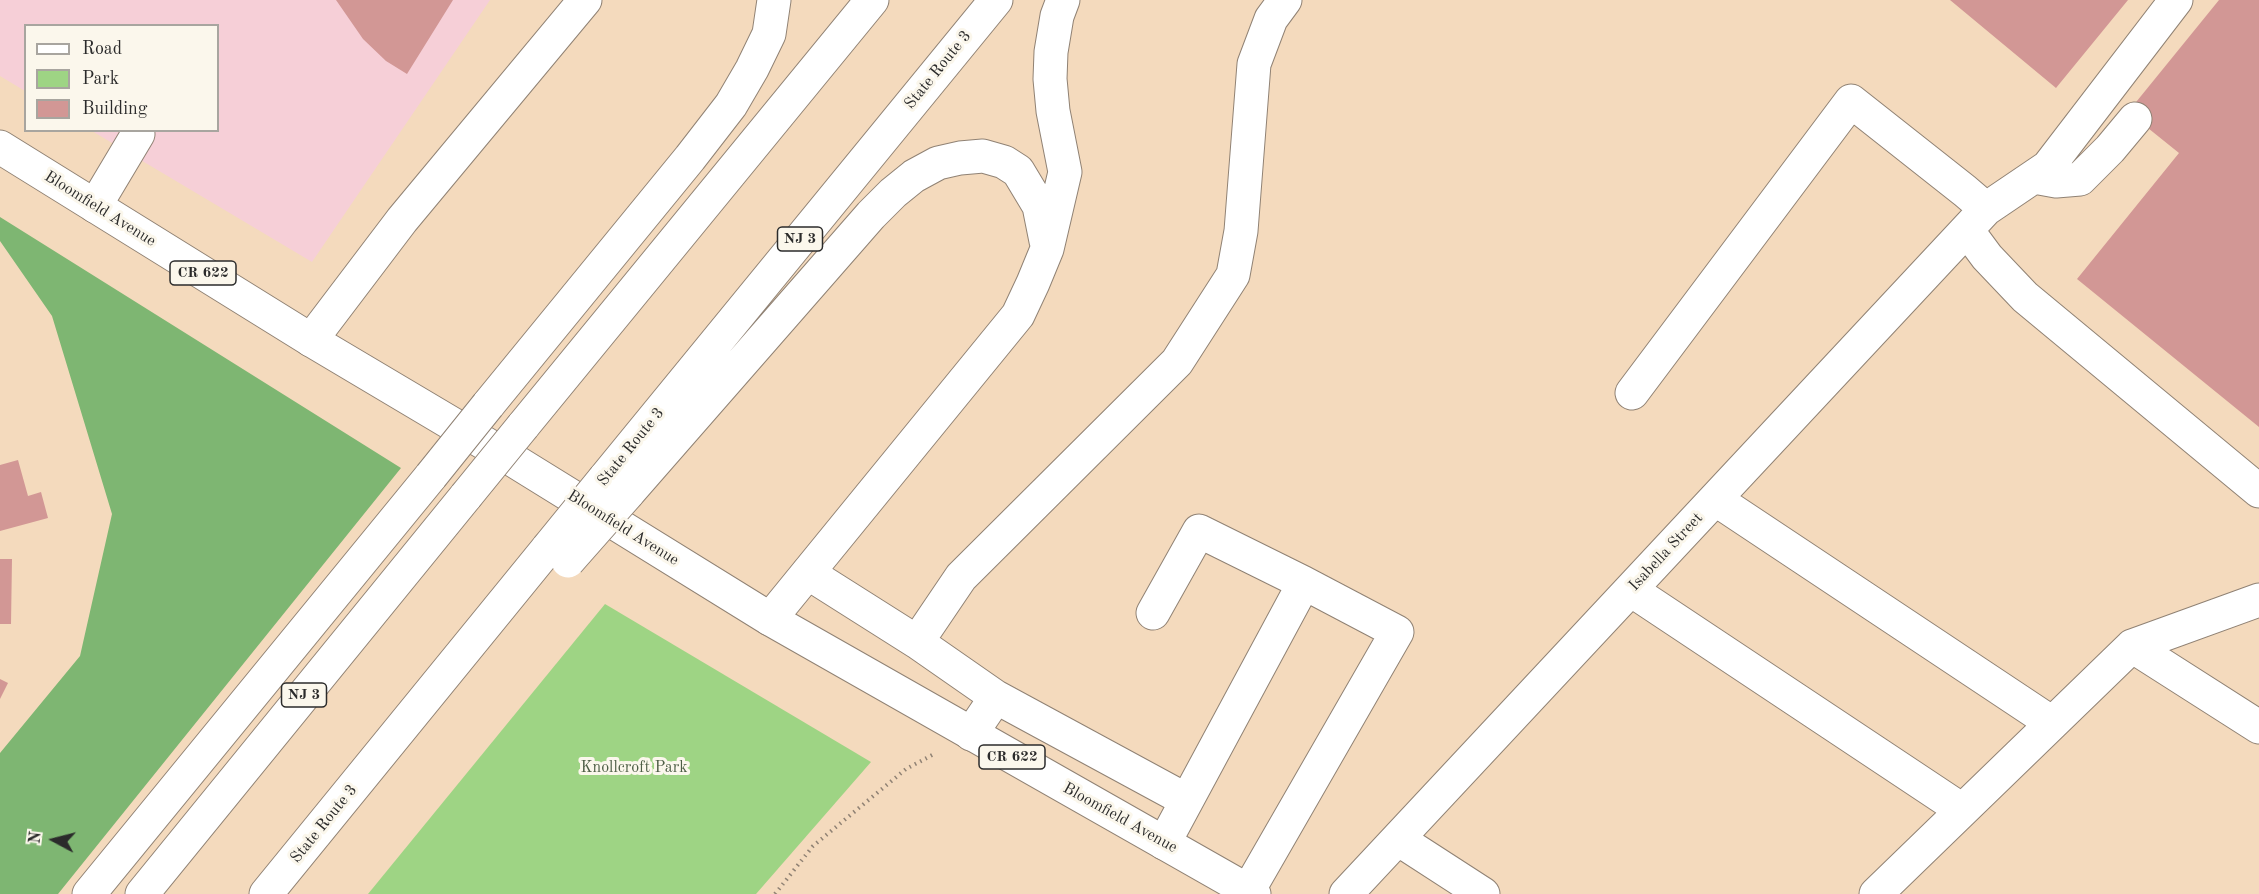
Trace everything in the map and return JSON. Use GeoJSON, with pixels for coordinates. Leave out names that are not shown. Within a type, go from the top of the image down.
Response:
{"type":"FeatureCollection","features":[{"type":"Feature","properties":{"kind":"main road"},"geometry":{"type":"LineString","coordinates":[[311,340],[402,220],[585,0]]}},
{"type":"Feature","properties":{"kind":"main road"},"geometry":{"type":"LineString","coordinates":[[89,894],[731,105],[769,34],[774,0]]}},
{"type":"Feature","properties":{"kind":"main road","name":"NJ 3"},"geometry":{"type":"LineString","coordinates":[[142,894],[872,0]]}},
{"type":"Feature","properties":{"kind":"main road","name":"State Route 3"},"geometry":{"type":"LineString","coordinates":[[266,894],[376,760],[616,485],[996,0]]}},
{"type":"Feature","properties":{"kind":"main road"},"geometry":{"type":"LineString","coordinates":[[771,619],[1018,315],[1047,249],[1065,172],[1053,111],[1050,79],[1051,52],[1057,16],[1063,0]]}},
{"type":"Feature","properties":{"kind":"main road"},"geometry":{"type":"LineString","coordinates":[[917,642],[961,577],[1178,362],[1233,275],[1241,231],[1254,64],[1271,19],[1285,0]]}},
{"type":"Feature","properties":{"kind":"main road","name":"Isabella Street"},"geometry":{"type":"LineString","coordinates":[[1346,894],[1976,220],[2048,167],[2176,0]]}},
{"type":"Feature","properties":{"kind":"main road"},"geometry":{"type":"LineString","coordinates":[[1632,393],[1851,101],[1976,220],[1987,257],[2025,297],[2259,491]]}},
{"type":"Feature","properties":{"kind":"main road"},"geometry":{"type":"LineString","coordinates":[[2034,177],[2056,181],[2080,179],[2110,149],[2135,119]]}},
{"type":"Feature","properties":{"kind":"main road"},"geometry":{"type":"LineString","coordinates":[[95,206],[138,134]]}},
{"type":"Feature","properties":{"kind":"main road","name":"Bloomfield Avenue"},"geometry":{"type":"LineString","coordinates":[[0,147],[311,340],[513,460],[771,619],[1251,892]]}},
{"type":"Feature","properties":{"kind":"main road"},"geometry":{"type":"LineString","coordinates":[[616,485],[893,192],[914,176],[938,163],[960,158],[983,156],[1004,162],[1018,171],[1039,206],[1047,249]]}},
{"type":"Feature","properties":{"kind":"main road"},"geometry":{"type":"LineString","coordinates":[[1715,499],[2052,723]]}},
{"type":"Feature","properties":{"kind":"main road"},"geometry":{"type":"LineString","coordinates":[[1152,613],[1199,531],[1397,632],[1251,892]]}},
{"type":"Feature","properties":{"kind":"main road"},"geometry":{"type":"LineString","coordinates":[[808,573],[917,642],[996,697],[1186,800]]}},
{"type":"Feature","properties":{"kind":"main road"},"geometry":{"type":"LineString","coordinates":[[1164,843],[1304,583]]}},
{"type":"Feature","properties":{"kind":"main road"},"geometry":{"type":"LineString","coordinates":[[1631,590],[1962,810]]}},
{"type":"Feature","properties":{"kind":"main road"},"geometry":{"type":"LineString","coordinates":[[1876,894],[2132,646],[2259,600]]}},
{"type":"Feature","properties":{"kind":"main road"},"geometry":{"type":"LineString","coordinates":[[2132,646],[2259,727]]}},
{"type":"Feature","properties":{"kind":"main road"},"geometry":{"type":"LineString","coordinates":[[971,734],[996,697]]}},
{"type":"Feature","properties":{"kind":"main road"},"geometry":{"type":"LineString","coordinates":[[1398,838],[1483,894]]}},
{"type":"Feature","properties":{"kind":"path"},"geometry":{"type":"LineString","coordinates":[[775,894],[813,846],[906,769],[971,734]]}},
{"type":"Feature","properties":{"kind":"shaded area"},"geometry":{"type":"Polygon","coordinates":[[[0,0],[490,0],[312,262],[94,132],[219,132],[219,24],[24,24],[24,90],[0,76],[0,0]]]}},
{"type":"Feature","properties":{"kind":"green space"},"geometry":{"type":"Polygon","coordinates":[[[0,217],[401,468],[58,894],[0,894],[0,753],[80,656],[112,514],[52,316],[0,241],[0,217]]]}},
{"type":"Feature","properties":{"kind":"green space","name":"Knollcroft Park"},"geometry":{"type":"Polygon","coordinates":[[[605,604],[871,762],[756,894],[368,894],[605,604]]]}},
{"type":"Feature","properties":{"kind":"building"},"geometry":{"type":"Polygon","coordinates":[[[336,0],[453,0],[407,74],[386,61],[363,39],[336,0]]]}},
{"type":"Feature","properties":{"kind":"building"},"geometry":{"type":"Polygon","coordinates":[[[1950,0],[2128,0],[2056,88],[1950,0]]]}},
{"type":"Feature","properties":{"kind":"building"},"geometry":{"type":"Polygon","coordinates":[[[2219,0],[2259,0],[2259,427],[2077,279],[2179,153],[2128,112],[2219,0]]]}},
{"type":"Feature","properties":{"kind":"building"},"geometry":{"type":"Polygon","coordinates":[[[18,460],[28,496],[41,492],[48,518],[0,531],[0,465],[18,460]]]}},
{"type":"Feature","properties":{"kind":"building"},"geometry":{"type":"Polygon","coordinates":[[[0,559],[12,559],[11,624],[0,624],[0,559]]]}},
{"type":"Feature","properties":{"kind":"building"},"geometry":{"type":"Polygon","coordinates":[[[0,679],[8,683],[0,699],[0,679]]]}}]}
